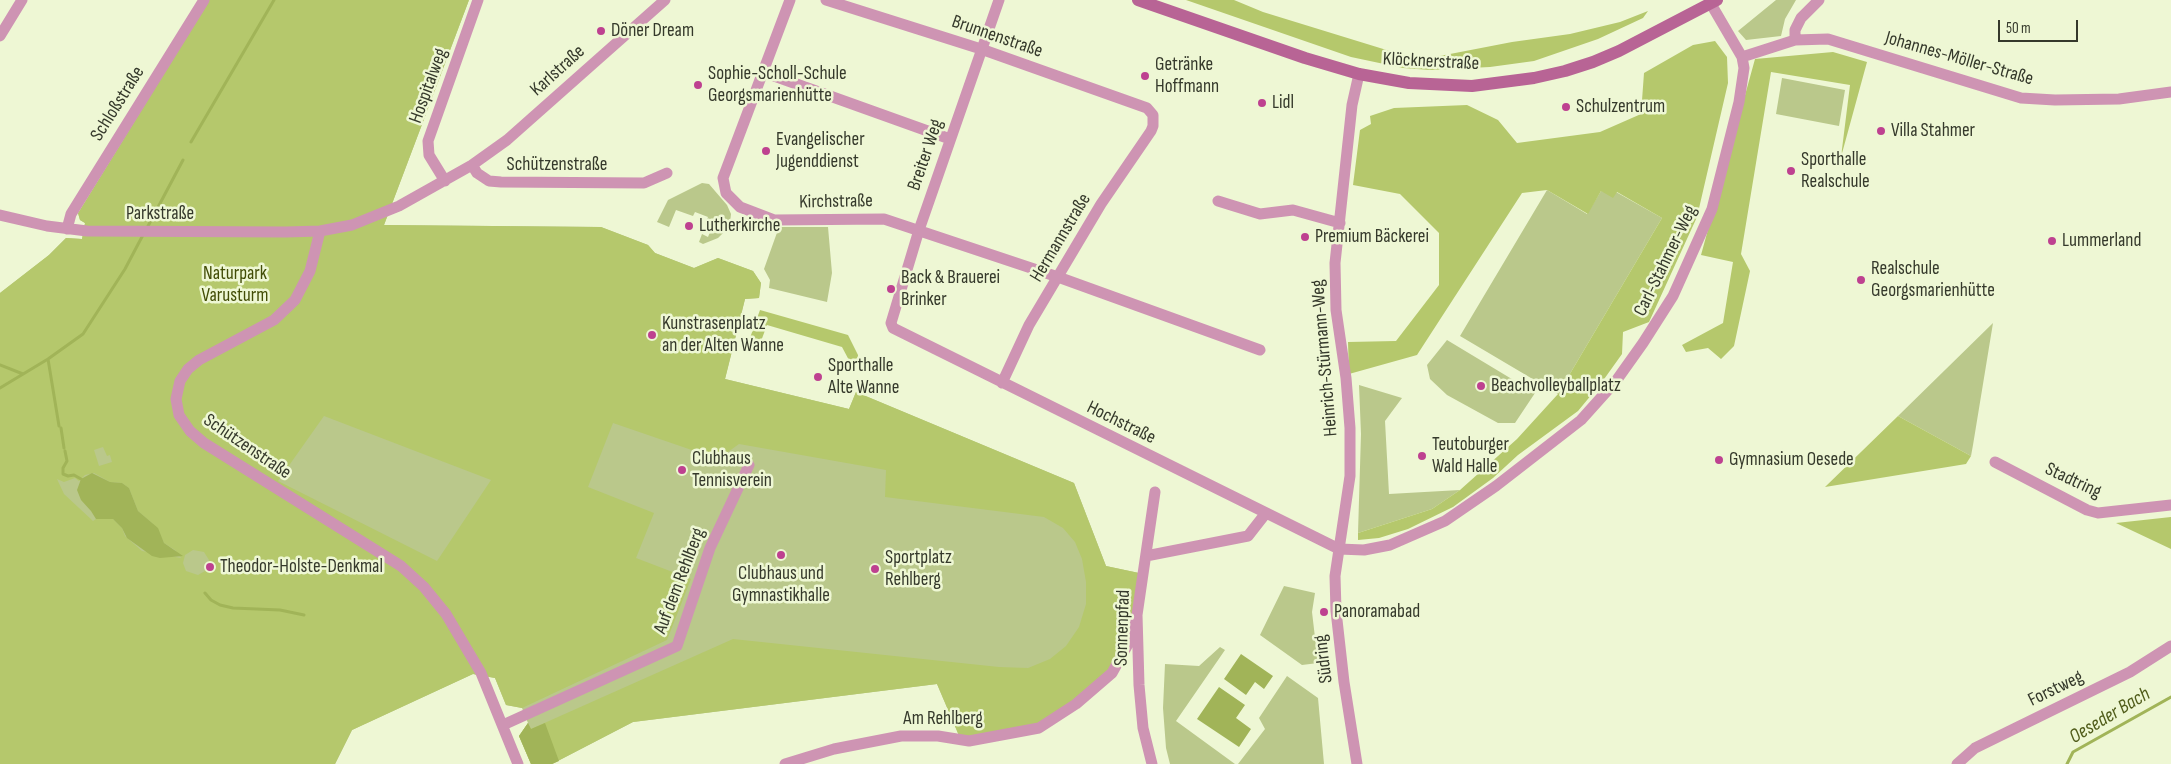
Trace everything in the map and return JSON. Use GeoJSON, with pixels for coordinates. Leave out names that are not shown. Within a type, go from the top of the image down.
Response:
{"type":"FeatureCollection","features":[{"type":"Feature","properties":{"kind":"main road","name":"Klöcknerstraße"},"geometry":{"type":"LineString","coordinates":[[1138,0],[1305,58],[1359,74],[1409,83],[1440,85],[1482,85],[1534,78],[1565,71],[1619,51],[1714,2]]}},
{"type":"Feature","properties":{"kind":"street"},"geometry":{"type":"LineString","coordinates":[[0,36],[22,0]]}},
{"type":"Feature","properties":{"kind":"street","name":"Schloßstraße"},"geometry":{"type":"LineString","coordinates":[[67,229],[72,214],[204,0]]}},
{"type":"Feature","properties":{"kind":"street","name":"Hospitalweg"},"geometry":{"type":"LineString","coordinates":[[445,181],[430,155],[428,141],[478,0]]}},
{"type":"Feature","properties":{"kind":"street","name":"Karlstraße"},"geometry":{"type":"LineString","coordinates":[[472,165],[507,140],[665,0]]}},
{"type":"Feature","properties":{"kind":"street","name":"Kirchstraße"},"geometry":{"type":"LineString","coordinates":[[790,0],[723,178],[726,193],[740,207],[774,220],[884,219],[1058,277],[1260,350]]}},
{"type":"Feature","properties":{"kind":"street","name":"Brunnenstraße"},"geometry":{"type":"LineString","coordinates":[[826,0],[981,49],[1147,108],[1154,115]]}},
{"type":"Feature","properties":{"kind":"street","name":"Breiter Weg"},"geometry":{"type":"LineString","coordinates":[[891,323],[919,230],[999,0]]}},
{"type":"Feature","properties":{"kind":"street"},"geometry":{"type":"LineString","coordinates":[[1795,40],[1795,30],[1801,18],[1819,0]]}},
{"type":"Feature","properties":{"kind":"street"},"geometry":{"type":"LineString","coordinates":[[1714,2],[1742,57]]}},
{"type":"Feature","properties":{"kind":"street","name":"Johannes-Möller-Straße"},"geometry":{"type":"LineString","coordinates":[[1742,57],[1795,40],[1828,39],[2021,98],[2055,100],[2119,99],[2171,92]]}},
{"type":"Feature","properties":{"kind":"street","name":"Carl-Stahmer-Weg"},"geometry":{"type":"LineString","coordinates":[[1339,549],[1364,550],[1380,548],[1445,521],[1496,486],[1582,420],[1616,381],[1673,296],[1712,209],[1739,102],[1744,68],[1742,57]]}},
{"type":"Feature","properties":{"kind":"street"},"geometry":{"type":"LineString","coordinates":[[763,72],[950,139]]}},
{"type":"Feature","properties":{"kind":"street","name":"Heinrich-Stürmann-Weg"},"geometry":{"type":"LineString","coordinates":[[1339,549],[1350,476],[1350,428],[1346,378],[1336,310],[1335,263],[1352,105],[1359,74]]}},
{"type":"Feature","properties":{"kind":"street","name":"Hermannstraße"},"geometry":{"type":"LineString","coordinates":[[1002,383],[1029,325],[1101,204],[1151,131],[1154,115]]}},
{"type":"Feature","properties":{"kind":"street"},"geometry":{"type":"LineString","coordinates":[[320,230],[352,225],[399,206],[472,165]]}},
{"type":"Feature","properties":{"kind":"street","name":"Schützenstraße"},"geometry":{"type":"LineString","coordinates":[[472,165],[477,172],[489,180],[501,182],[644,183],[667,174]]}},
{"type":"Feature","properties":{"kind":"street"},"geometry":{"type":"LineString","coordinates":[[1218,202],[1260,214],[1293,210],[1340,223]]}},
{"type":"Feature","properties":{"kind":"street","name":"Parkstraße"},"geometry":{"type":"LineString","coordinates":[[0,215],[67,229],[87,230],[286,232],[320,230]]}},
{"type":"Feature","properties":{"kind":"street","name":"Schützenstraße"},"geometry":{"type":"LineString","coordinates":[[320,230],[310,271],[295,300],[274,320],[199,360],[188,369],[180,381],[176,399],[180,415],[190,431],[204,443],[401,566],[424,587],[446,614],[480,673],[518,764]]}},
{"type":"Feature","properties":{"kind":"street","name":"Hochstraße"},"geometry":{"type":"LineString","coordinates":[[891,323],[893,328],[1002,383],[1339,549]]}},
{"type":"Feature","properties":{"kind":"street","name":"Stadtring"},"geometry":{"type":"LineString","coordinates":[[1995,462],[2087,510],[2098,513],[2171,505]]}},
{"type":"Feature","properties":{"kind":"street","name":"Auf dem Rehlberg"},"geometry":{"type":"LineString","coordinates":[[502,725],[677,646],[710,548],[749,466]]}},
{"type":"Feature","properties":{"kind":"street","name":"Sonnenpfad"},"geometry":{"type":"LineString","coordinates":[[1152,764],[1142,711],[1137,615],[1155,492]]}},
{"type":"Feature","properties":{"kind":"street"},"geometry":{"type":"LineString","coordinates":[[1146,556],[1248,536],[1266,513]]}},
{"type":"Feature","properties":{"kind":"street","name":"Südring"},"geometry":{"type":"LineString","coordinates":[[1339,549],[1335,576],[1336,611],[1344,682],[1357,764]]}},
{"type":"Feature","properties":{"kind":"street","name":"Am Rehlberg"},"geometry":{"type":"LineString","coordinates":[[785,764],[834,749],[901,736],[938,736],[969,741],[1039,728],[1076,704],[1112,673],[1127,646],[1137,615]]}},
{"type":"Feature","properties":{"kind":"street","name":"Forstweg"},"geometry":{"type":"LineString","coordinates":[[1957,764],[1975,748],[2130,672],[2171,646]]}},
{"type":"Feature","properties":{"kind":"green space","name":"Naturpark Varusturm"},"geometry":{"type":"Polygon","coordinates":[[[209,0],[469,0],[384,225],[601,227],[648,245],[655,253],[694,268],[718,258],[753,271],[761,283],[759,298],[745,299],[725,379],[849,409],[856,392],[1074,483],[1106,566],[1139,573],[1137,615],[1112,673],[1039,728],[960,738],[937,684],[633,722],[552,764],[531,764],[519,736],[528,723],[531,729],[733,639],[999,667],[1028,668],[1050,659],[1066,646],[1079,627],[1086,604],[1086,582],[1082,559],[1075,542],[1063,528],[1044,517],[885,497],[886,470],[739,444],[718,459],[613,423],[588,487],[654,513],[636,558],[691,579],[667,640],[522,708],[506,705],[495,678],[473,674],[352,730],[335,764],[0,764],[0,293],[49,255],[66,238],[82,239],[85,223],[80,220],[78,213],[209,0]],[[324,416],[278,481],[437,561],[491,480],[324,416]],[[103,447],[94,450],[99,466],[112,462],[110,455],[107,456],[103,447]],[[94,473],[85,475],[79,481],[75,478],[64,482],[57,479],[64,494],[93,521],[96,519],[113,519],[122,528],[125,536],[142,551],[181,558],[175,550],[164,543],[152,523],[138,511],[129,488],[122,483],[110,482],[94,473]],[[193,550],[185,555],[183,563],[186,571],[198,575],[205,571],[209,560],[204,552],[193,550]]]}},
{"type":"Feature","properties":{"kind":"green space","name":"Naturpark Varusturm"},"geometry":{"type":"Polygon","coordinates":[[[469,0],[384,225],[601,227],[648,245],[655,253],[694,268],[718,258],[753,271],[761,283],[759,298],[745,299],[725,379],[849,409],[856,392],[1074,483],[1106,566],[1139,573],[1137,615],[960,738],[937,684],[633,722],[552,764],[531,764],[519,736],[528,723],[522,708],[506,705],[495,678],[473,674],[352,730],[335,764],[0,764],[0,293],[49,255],[66,238],[82,239],[85,223],[80,220],[78,213],[469,0]]]}},
{"type":"Feature","properties":{"kind":"green space"},"geometry":{"type":"Polygon","coordinates":[[[1186,0],[1234,0],[1263,12],[1419,60],[1512,42],[1570,34],[1620,22],[1648,11],[1643,18],[1598,39],[1534,61],[1490,67],[1430,70],[1403,68],[1351,57],[1186,0]]]}},
{"type":"Feature","properties":{"kind":"green space"},"geometry":{"type":"Polygon","coordinates":[[[1776,0],[1796,0],[1785,19],[1781,36],[1746,40],[1738,31],[1776,0]]]}},
{"type":"Feature","properties":{"kind":"green space"},"geometry":{"type":"Polygon","coordinates":[[[1715,41],[1727,57],[1728,83],[1697,217],[1649,322],[1623,332],[1622,354],[1578,411],[1518,455],[1493,478],[1453,507],[1408,529],[1379,538],[1358,540],[1358,533],[1432,509],[1460,490],[1517,439],[1558,394],[1662,218],[1617,192],[1613,198],[1601,191],[1588,214],[1547,190],[1522,193],[1417,355],[1349,374],[1348,342],[1396,341],[1439,285],[1439,233],[1400,194],[1353,185],[1360,130],[1371,124],[1370,116],[1394,108],[1467,105],[1498,120],[1517,143],[1600,132],[1641,114],[1644,73],[1693,45],[1715,41]]]}},
{"type":"Feature","properties":{"kind":"green space"},"geometry":{"type":"Polygon","coordinates":[[[1833,52],[1867,62],[1841,157],[1850,85],[1771,72],[1741,254],[1750,271],[1734,346],[1721,359],[1708,348],[1686,352],[1682,345],[1723,323],[1733,262],[1701,255],[1755,59],[1833,52]]]}},
{"type":"Feature","properties":{"kind":"green space"},"geometry":{"type":"Polygon","coordinates":[[[1782,78],[1845,90],[1839,126],[1776,114],[1782,78]]]}},
{"type":"Feature","properties":{"kind":"green space"},"geometry":{"type":"Polygon","coordinates":[[[702,183],[709,184],[727,205],[731,214],[730,223],[725,231],[718,238],[703,244],[699,242],[702,234],[708,237],[712,227],[705,224],[708,217],[695,212],[693,216],[676,210],[669,227],[657,222],[668,200],[702,183]]]}},
{"type":"Feature","properties":{"kind":"green space"},"geometry":{"type":"Polygon","coordinates":[[[1547,190],[1587,214],[1601,191],[1616,192],[1662,218],[1558,394],[1460,336],[1547,190]]]}},
{"type":"Feature","properties":{"kind":"green space"},"geometry":{"type":"Polygon","coordinates":[[[779,227],[828,227],[832,273],[827,302],[769,288],[770,280],[764,269],[779,227]]]}},
{"type":"Feature","properties":{"kind":"green space"},"geometry":{"type":"Polygon","coordinates":[[[760,310],[848,335],[858,355],[858,362],[851,364],[842,347],[767,325],[757,352],[746,349],[760,310]]]}},
{"type":"Feature","properties":{"kind":"green space"},"geometry":{"type":"Polygon","coordinates":[[[1993,323],[1973,445],[1971,456],[1898,416],[1993,323]]]}},
{"type":"Feature","properties":{"kind":"green space","name":"Beachvolleyballplatz"},"geometry":{"type":"Polygon","coordinates":[[[1447,340],[1535,393],[1515,423],[1498,423],[1447,395],[1430,379],[1427,365],[1447,340]]]}},
{"type":"Feature","properties":{"kind":"green space"},"geometry":{"type":"Polygon","coordinates":[[[1359,385],[1402,398],[1385,421],[1389,494],[1460,490],[1432,509],[1358,533],[1361,434],[1359,385]]]}},
{"type":"Feature","properties":{"kind":"green space"},"geometry":{"type":"Polygon","coordinates":[[[1898,416],[1971,456],[1966,464],[1825,487],[1898,416]]]}},
{"type":"Feature","properties":{"kind":"green space"},"geometry":{"type":"Polygon","coordinates":[[[2171,517],[2171,549],[2116,523],[2171,517]]]}},
{"type":"Feature","properties":{"kind":"green space"},"geometry":{"type":"Polygon","coordinates":[[[1284,586],[1315,593],[1312,612],[1318,663],[1302,665],[1260,635],[1284,586]]]}},
{"type":"Feature","properties":{"kind":"green space"},"geometry":{"type":"Polygon","coordinates":[[[1220,647],[1225,650],[1176,721],[1235,764],[1170,764],[1166,748],[1163,708],[1165,664],[1199,666],[1220,647]]]}},
{"type":"Feature","properties":{"kind":"green space"},"geometry":{"type":"Polygon","coordinates":[[[1287,676],[1318,698],[1324,764],[1238,764],[1265,729],[1259,718],[1287,676]]]}},
{"type":"Feature","properties":{"kind":"shaded area"},"geometry":{"type":"Polygon","coordinates":[[[92,473],[110,482],[122,483],[129,488],[138,511],[158,528],[164,543],[183,556],[160,558],[152,556],[127,538],[122,528],[113,519],[96,519],[81,500],[77,490],[81,479],[92,473]]]}},
{"type":"Feature","properties":{"kind":"shaded area"},"geometry":{"type":"Polygon","coordinates":[[[1241,654],[1273,676],[1264,689],[1255,682],[1246,695],[1224,679],[1241,654]]]}},
{"type":"Feature","properties":{"kind":"shaded area"},"geometry":{"type":"Polygon","coordinates":[[[1219,687],[1245,705],[1236,718],[1251,729],[1239,747],[1197,719],[1219,687]]]}},
{"type":"Feature","properties":{"kind":"shaded area"},"geometry":{"type":"Polygon","coordinates":[[[528,723],[531,729],[545,723],[559,761],[552,764],[531,764],[519,736],[528,723]]]}},
{"type":"Feature","properties":{"kind":"waterway"},"geometry":{"type":"LineString","coordinates":[[191,142],[274,0]]}},
{"type":"Feature","properties":{"kind":"waterway"},"geometry":{"type":"LineString","coordinates":[[147,228],[183,160]]}},
{"type":"Feature","properties":{"kind":"waterway"},"geometry":{"type":"LineString","coordinates":[[0,388],[48,359],[83,334],[125,269],[144,233]]}},
{"type":"Feature","properties":{"kind":"waterway"},"geometry":{"type":"LineString","coordinates":[[48,359],[59,426]]}},
{"type":"Feature","properties":{"kind":"waterway"},"geometry":{"type":"LineString","coordinates":[[0,365],[23,374]]}},
{"type":"Feature","properties":{"kind":"waterway"},"geometry":{"type":"LineString","coordinates":[[61,428],[64,448]]}},
{"type":"Feature","properties":{"kind":"waterway"},"geometry":{"type":"LineString","coordinates":[[65,451],[67,461],[63,468],[63,474],[68,476],[74,475],[81,479]]}},
{"type":"Feature","properties":{"kind":"waterway"},"geometry":{"type":"LineString","coordinates":[[205,593],[211,600],[220,605],[233,608],[280,610],[304,615]]}},
{"type":"Feature","properties":{"kind":"waterway","name":"Oeseder Bach"},"geometry":{"type":"LineString","coordinates":[[2067,764],[2073,752],[2171,697]]}},
{"type":"Feature","properties":{"kind":"place","name":"Döner Dream"},"geometry":{"type":"Point","coordinates":[601,31]}},
{"type":"Feature","properties":{"kind":"place","name":"Getränke Hoffmann"},"geometry":{"type":"Point","coordinates":[1145,76]}},
{"type":"Feature","properties":{"kind":"place","name":"Sophie-Scholl-Schule Georgsmarienhütte"},"geometry":{"type":"Point","coordinates":[698,85]}},
{"type":"Feature","properties":{"kind":"place","name":"Lidl"},"geometry":{"type":"Point","coordinates":[1262,103]}},
{"type":"Feature","properties":{"kind":"place","name":"Schulzentrum"},"geometry":{"type":"Point","coordinates":[1566,107]}},
{"type":"Feature","properties":{"kind":"place","name":"Villa Stahmer"},"geometry":{"type":"Point","coordinates":[1881,131]}},
{"type":"Feature","properties":{"kind":"place","name":"Evangelischer Jugenddienst"},"geometry":{"type":"Point","coordinates":[766,151]}},
{"type":"Feature","properties":{"kind":"place","name":"Sporthalle Realschule"},"geometry":{"type":"Point","coordinates":[1791,171]}},
{"type":"Feature","properties":{"kind":"place","name":"Lutherkirche"},"geometry":{"type":"Point","coordinates":[689,226]}},
{"type":"Feature","properties":{"kind":"place","name":"Premium Bäckerei"},"geometry":{"type":"Point","coordinates":[1305,237]}},
{"type":"Feature","properties":{"kind":"place","name":"Lummerland"},"geometry":{"type":"Point","coordinates":[2052,241]}},
{"type":"Feature","properties":{"kind":"place","name":"Realschule Georgsmarienhütte"},"geometry":{"type":"Point","coordinates":[1861,280]}},
{"type":"Feature","properties":{"kind":"place","name":"Back & Brauerei Brinker"},"geometry":{"type":"Point","coordinates":[891,289]}},
{"type":"Feature","properties":{"kind":"place","name":"Kunstrasenplatz an der Alten Wanne"},"geometry":{"type":"Point","coordinates":[652,335]}},
{"type":"Feature","properties":{"kind":"place","name":"Sporthalle Alte Wanne"},"geometry":{"type":"Point","coordinates":[818,377]}},
{"type":"Feature","properties":{"kind":"place","name":"Beachvolleyballplatz"},"geometry":{"type":"Point","coordinates":[1481,386]}},
{"type":"Feature","properties":{"kind":"place","name":"Teutoburger Wald Halle"},"geometry":{"type":"Point","coordinates":[1422,456]}},
{"type":"Feature","properties":{"kind":"place","name":"Gymnasium Oesede"},"geometry":{"type":"Point","coordinates":[1719,460]}},
{"type":"Feature","properties":{"kind":"place","name":"Clubhaus Tennisverein"},"geometry":{"type":"Point","coordinates":[682,470]}},
{"type":"Feature","properties":{"kind":"place","name":"Clubhaus und Gymnastikhalle"},"geometry":{"type":"Point","coordinates":[781,555]}},
{"type":"Feature","properties":{"kind":"place","name":"Theodor-Holste-Denkmal"},"geometry":{"type":"Point","coordinates":[210,567]}},
{"type":"Feature","properties":{"kind":"place","name":"Sportplatz Rehlberg"},"geometry":{"type":"Point","coordinates":[875,569]}},
{"type":"Feature","properties":{"kind":"place","name":"Panoramabad"},"geometry":{"type":"Point","coordinates":[1324,612]}}]}
